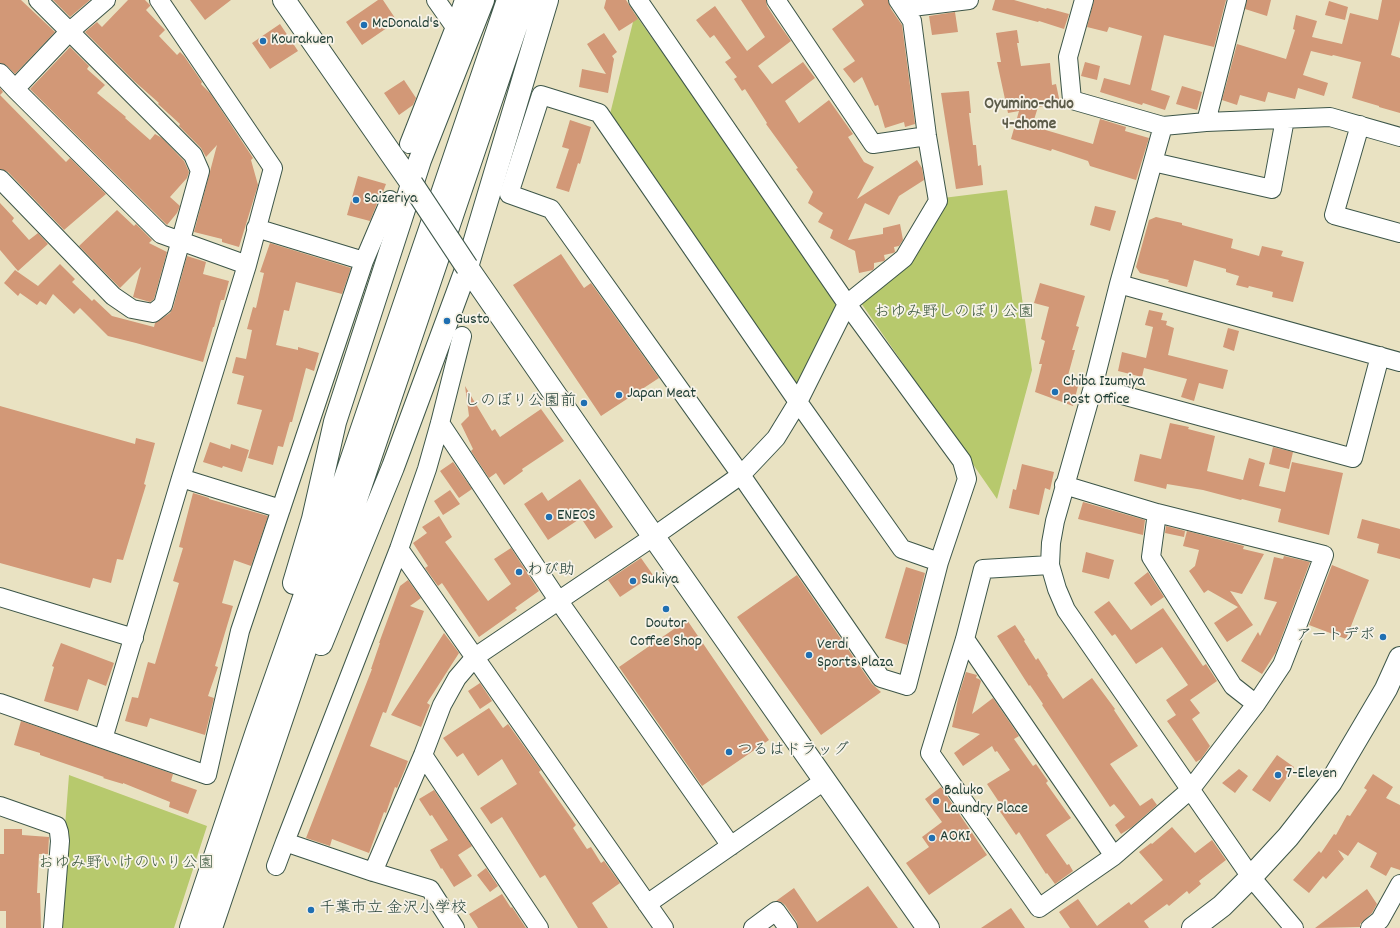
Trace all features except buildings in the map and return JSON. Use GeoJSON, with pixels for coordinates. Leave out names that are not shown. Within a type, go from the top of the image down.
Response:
{"type":"FeatureCollection","features":[{"type":"Feature","properties":{"kind":"street"},"geometry":{"type":"LineString","coordinates":[[0,179],[113,296],[132,309],[153,313],[162,305],[200,171],[193,155],[38,0]]}},
{"type":"Feature","properties":{"kind":"street"},"geometry":{"type":"LineString","coordinates":[[15,89],[69,32],[106,0]]}},
{"type":"Feature","properties":{"kind":"street"},"geometry":{"type":"LineString","coordinates":[[104,739],[181,478],[248,265],[256,228],[273,168],[159,0]]}},
{"type":"Feature","properties":{"kind":"street"},"geometry":{"type":"LineString","coordinates":[[284,0],[412,184],[467,267],[653,537],[928,928]]}},
{"type":"Feature","properties":{"kind":"street"},"geometry":{"type":"LineString","coordinates":[[436,0],[455,27]]}},
{"type":"Feature","properties":{"kind":"street"},"geometry":{"type":"LineString","coordinates":[[409,144],[455,27],[464,0]]}},
{"type":"Feature","properties":{"kind":"street"},"geometry":{"type":"LineString","coordinates":[[268,732],[257,710],[314,519],[335,422],[420,160],[483,0]]}},
{"type":"Feature","properties":{"kind":"street"},"geometry":{"type":"LineString","coordinates":[[210,928],[321,550],[508,0]]}},
{"type":"Feature","properties":{"kind":"street"},"geometry":{"type":"LineString","coordinates":[[190,928],[337,554],[525,0]]}},
{"type":"Feature","properties":{"kind":"street"},"geometry":{"type":"LineString","coordinates":[[268,732],[294,711],[393,467],[467,267],[547,0]]}},
{"type":"Feature","properties":{"kind":"street"},"geometry":{"type":"LineString","coordinates":[[638,0],[847,304],[962,461],[967,479],[939,562],[907,686],[881,678],[741,475],[551,209],[509,194],[541,95],[599,113],[798,402],[902,549],[939,562]]}},
{"type":"Feature","properties":{"kind":"street"},"geometry":{"type":"LineString","coordinates":[[776,0],[873,144],[927,136]]}},
{"type":"Feature","properties":{"kind":"street"},"geometry":{"type":"LineString","coordinates":[[373,872],[423,755],[442,705],[457,678],[474,657],[653,537],[741,475],[776,438],[798,402],[847,304],[904,258],[938,201],[927,136],[912,21],[901,4],[968,0]]}},
{"type":"Feature","properties":{"kind":"street"},"geometry":{"type":"LineString","coordinates":[[1084,0],[1068,57],[1072,100],[1163,126],[1206,122],[1330,117],[1400,137]]}},
{"type":"Feature","properties":{"kind":"street"},"geometry":{"type":"LineString","coordinates":[[1206,122],[1237,0]]}},
{"type":"Feature","properties":{"kind":"street"},"geometry":{"type":"LineString","coordinates":[[0,73],[161,234],[179,242],[248,265]]}},
{"type":"Feature","properties":{"kind":"street"},"geometry":{"type":"LineString","coordinates":[[1153,162],[1272,189],[1286,119]]}},
{"type":"Feature","properties":{"kind":"street"},"geometry":{"type":"LineString","coordinates":[[1360,125],[1334,215],[1400,233]]}},
{"type":"Feature","properties":{"kind":"street"},"geometry":{"type":"LineString","coordinates":[[1163,126],[1119,284],[1093,387],[1064,485],[1051,543],[1050,565],[1057,589],[1066,610],[1251,877],[1294,928]]}},
{"type":"Feature","properties":{"kind":"street"},"geometry":{"type":"LineString","coordinates":[[0,703],[207,774],[240,632],[364,261],[390,200]]}},
{"type":"Feature","properties":{"kind":"street"},"geometry":{"type":"LineString","coordinates":[[256,228],[364,261]]}},
{"type":"Feature","properties":{"kind":"street"},"geometry":{"type":"LineString","coordinates":[[1119,284],[1400,362]]}},
{"type":"Feature","properties":{"kind":"street"},"geometry":{"type":"LineString","coordinates":[[276,866],[399,550],[427,469],[462,336]]}},
{"type":"Feature","properties":{"kind":"street"},"geometry":{"type":"LineString","coordinates":[[1093,387],[1353,458],[1380,356]]}},
{"type":"Feature","properties":{"kind":"street"},"geometry":{"type":"LineString","coordinates":[[440,423],[558,600],[731,846]]}},
{"type":"Feature","properties":{"kind":"street"},"geometry":{"type":"LineString","coordinates":[[181,478],[280,509]]}},
{"type":"Feature","properties":{"kind":"street"},"geometry":{"type":"LineString","coordinates":[[1050,565],[983,570],[965,640],[930,753],[1039,908],[1114,856],[1190,790],[1256,704],[1282,665],[1324,554],[1157,513],[1064,485]]}},
{"type":"Feature","properties":{"kind":"street"},"geometry":{"type":"LineString","coordinates":[[1157,513],[1151,557],[1233,686],[1256,704]]}},
{"type":"Feature","properties":{"kind":"street"},"geometry":{"type":"LineString","coordinates":[[399,550],[664,928]]}},
{"type":"Feature","properties":{"kind":"street"},"geometry":{"type":"LineString","coordinates":[[0,597],[134,638]]}},
{"type":"Feature","properties":{"kind":"street"},"geometry":{"type":"LineString","coordinates":[[965,640],[1114,856]]}},
{"type":"Feature","properties":{"kind":"street"},"geometry":{"type":"LineString","coordinates":[[1193,928],[1222,906],[1251,877],[1288,836],[1331,782],[1398,671]]}},
{"type":"Feature","properties":{"kind":"street"},"geometry":{"type":"LineString","coordinates":[[423,755],[539,928]]}},
{"type":"Feature","properties":{"kind":"street"},"geometry":{"type":"LineString","coordinates":[[647,904],[824,781]]}},
{"type":"Feature","properties":{"kind":"street"},"geometry":{"type":"LineString","coordinates":[[0,806],[57,826],[60,841],[53,928]]}},
{"type":"Feature","properties":{"kind":"street"},"geometry":{"type":"LineString","coordinates":[[285,842],[373,872],[430,889],[455,928]]}},
{"type":"Feature","properties":{"kind":"street"},"geometry":{"type":"LineString","coordinates":[[1382,925],[1400,884]]}},
{"type":"Feature","properties":{"kind":"street"},"geometry":{"type":"LineString","coordinates":[[754,928],[776,911],[788,928]]}},
{"type":"Feature","properties":{"kind":"green space"},"geometry":{"type":"Polygon","coordinates":[[[635,14],[835,297],[835,309],[794,391],[609,118],[635,14]]]}},
{"type":"Feature","properties":{"kind":"green space","name":"おゆみ野しのぼり公園"},"geometry":{"type":"Polygon","coordinates":[[[1007,190],[1032,370],[997,499],[859,300],[943,198],[1007,190]]]}},
{"type":"Feature","properties":{"kind":"green space","name":"おゆみ野いけのいり公園"},"geometry":{"type":"Polygon","coordinates":[[[69,775],[207,826],[174,928],[57,928],[69,775]]]}},
{"type":"Feature","properties":{"kind":"place","name":"McDonald's"},"geometry":{"type":"Point","coordinates":[364,25]}},
{"type":"Feature","properties":{"kind":"place","name":"Kourakuen"},"geometry":{"type":"Point","coordinates":[263,41]}},
{"type":"Feature","properties":{"kind":"place","name":"Saizeriya"},"geometry":{"type":"Point","coordinates":[356,200]}},
{"type":"Feature","properties":{"kind":"place","name":"Gusto"},"geometry":{"type":"Point","coordinates":[447,321]}},
{"type":"Feature","properties":{"kind":"place","name":"Chiba Izumiya Post Office"},"geometry":{"type":"Point","coordinates":[1055,392]}},
{"type":"Feature","properties":{"kind":"place","name":"Japan Meat"},"geometry":{"type":"Point","coordinates":[619,395]}},
{"type":"Feature","properties":{"kind":"place","name":"しのぼり公園前"},"geometry":{"type":"Point","coordinates":[584,403]}},
{"type":"Feature","properties":{"kind":"place","name":"ENEOS"},"geometry":{"type":"Point","coordinates":[549,517]}},
{"type":"Feature","properties":{"kind":"place","name":"わび助"},"geometry":{"type":"Point","coordinates":[519,572]}},
{"type":"Feature","properties":{"kind":"place","name":"Sukiya"},"geometry":{"type":"Point","coordinates":[633,581]}},
{"type":"Feature","properties":{"kind":"place","name":"Doutor Coffee Shop"},"geometry":{"type":"Point","coordinates":[666,609]}},
{"type":"Feature","properties":{"kind":"place","name":"アートデポ"},"geometry":{"type":"Point","coordinates":[1383,637]}},
{"type":"Feature","properties":{"kind":"place","name":"Verdi Sports Plaza"},"geometry":{"type":"Point","coordinates":[809,655]}},
{"type":"Feature","properties":{"kind":"place","name":"つるはドラッグ"},"geometry":{"type":"Point","coordinates":[729,752]}},
{"type":"Feature","properties":{"kind":"place","name":"7-Eleven"},"geometry":{"type":"Point","coordinates":[1278,775]}},
{"type":"Feature","properties":{"kind":"place","name":"Baluko Laundry Place"},"geometry":{"type":"Point","coordinates":[936,801]}},
{"type":"Feature","properties":{"kind":"place","name":"AOKI"},"geometry":{"type":"Point","coordinates":[932,838]}},
{"type":"Feature","properties":{"kind":"place","name":"千葉市立 金沢小学校"},"geometry":{"type":"Point","coordinates":[311,910]}},
{"type":"Feature","properties":{"kind":"district","name":"Oyumino-chuo 4-chome"},"geometry":{"type":"Point","coordinates":[1029,116]}}]}
